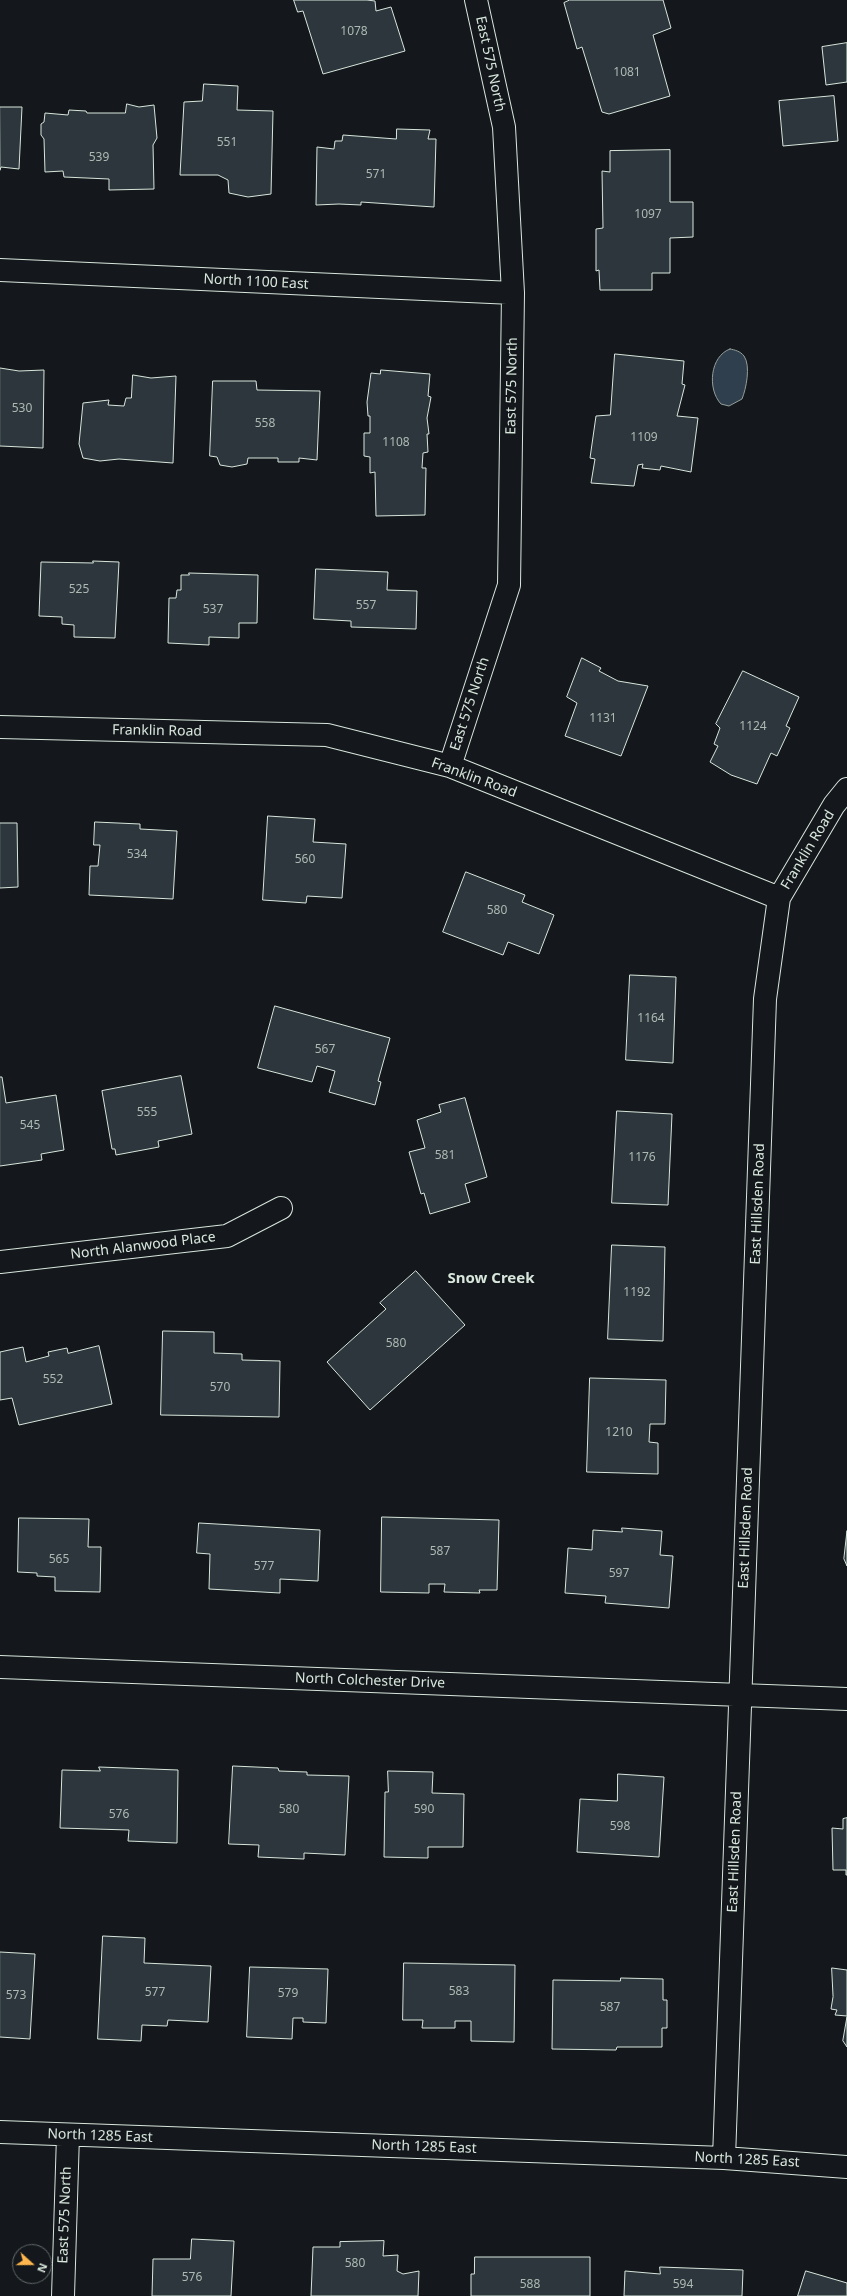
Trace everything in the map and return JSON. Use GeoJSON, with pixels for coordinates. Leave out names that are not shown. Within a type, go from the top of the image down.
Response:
{"type":"FeatureCollection","features":[{"type":"Feature","properties":{"kind":"street","name":"East 575 North"},"geometry":{"type":"LineString","coordinates":[[450,766],[509,585],[513,293],[504,128],[476,0]]}},
{"type":"Feature","properties":{"kind":"street","name":"North 1100 East"},"geometry":{"type":"LineString","coordinates":[[0,270],[513,293]]}},
{"type":"Feature","properties":{"kind":"street","name":"Franklin Road"},"geometry":{"type":"LineString","coordinates":[[0,727],[327,735],[450,766],[779,898],[834,805],[847,789]]}},
{"type":"Feature","properties":{"kind":"street","name":"East Hillsden Road"},"geometry":{"type":"LineString","coordinates":[[724,2158],[765,999],[779,898]]}},
{"type":"Feature","properties":{"kind":"street","name":"North Alanwood Place"},"geometry":{"type":"LineString","coordinates":[[0,1262],[227,1236],[281,1208]]}},
{"type":"Feature","properties":{"kind":"street","name":"North Colchester Drive"},"geometry":{"type":"LineString","coordinates":[[0,1667],[847,1699]]}},
{"type":"Feature","properties":{"kind":"street","name":"North 1285 East"},"geometry":{"type":"LineString","coordinates":[[0,2132],[724,2158],[847,2167]]}},
{"type":"Feature","properties":{"kind":"street","name":"East 575 North"},"geometry":{"type":"LineString","coordinates":[[63,2296],[68,2135]]}},
{"type":"Feature","properties":{"kind":"water"},"geometry":{"type":"Polygon","coordinates":[[[730,349],[736,350],[744,356],[747,371],[746,384],[742,399],[729,406],[721,404],[717,398],[712,382],[718,358],[730,349]]]}},
{"type":"Feature","properties":{"kind":"building"},"geometry":{"type":"Polygon","coordinates":[[[294,0],[367,0],[375,1],[376,11],[391,7],[405,51],[323,74],[303,11],[298,12],[294,0]]]}},
{"type":"Feature","properties":{"kind":"building"},"geometry":{"type":"Polygon","coordinates":[[[570,0],[663,0],[671,28],[653,35],[670,96],[609,114],[602,112],[582,47],[577,49],[564,3],[570,0]]]}},
{"type":"Feature","properties":{"kind":"building"},"geometry":{"type":"Polygon","coordinates":[[[847,43],[847,82],[826,85],[822,47],[847,43]]]}},
{"type":"Feature","properties":{"kind":"building"},"geometry":{"type":"Polygon","coordinates":[[[204,84],[238,86],[237,110],[273,111],[271,194],[248,197],[229,193],[228,180],[218,175],[180,175],[184,102],[202,101],[204,84]]]}},
{"type":"Feature","properties":{"kind":"building"},"geometry":{"type":"Polygon","coordinates":[[[834,96],[838,141],[783,146],[779,101],[834,96]]]}},
{"type":"Feature","properties":{"kind":"building"},"geometry":{"type":"Polygon","coordinates":[[[127,104],[139,107],[154,105],[157,138],[153,145],[154,189],[109,190],[109,179],[64,177],[63,171],[45,172],[44,139],[41,135],[41,124],[44,122],[45,113],[68,115],[69,110],[86,111],[87,113],[125,113],[127,104]]]}},
{"type":"Feature","properties":{"kind":"building"},"geometry":{"type":"Polygon","coordinates":[[[0,107],[22,107],[19,169],[1,167],[0,170],[0,107]]]}},
{"type":"Feature","properties":{"kind":"building"},"geometry":{"type":"Polygon","coordinates":[[[397,129],[430,130],[428,139],[436,139],[434,207],[361,202],[361,205],[316,205],[317,147],[334,149],[335,141],[342,141],[343,135],[396,139],[397,129]]]}},
{"type":"Feature","properties":{"kind":"building"},"geometry":{"type":"Polygon","coordinates":[[[670,150],[670,202],[693,202],[693,237],[670,238],[670,273],[652,273],[652,290],[600,290],[599,270],[596,271],[596,229],[603,228],[602,171],[610,172],[610,151],[670,150]]]}},
{"type":"Feature","properties":{"kind":"building"},"geometry":{"type":"Polygon","coordinates":[[[615,354],[684,361],[682,384],[685,385],[677,416],[698,418],[691,472],[661,466],[660,470],[642,468],[643,464],[638,465],[634,486],[591,483],[595,459],[590,458],[596,416],[610,415],[615,354]]]}},
{"type":"Feature","properties":{"kind":"building"},"geometry":{"type":"Polygon","coordinates":[[[0,368],[19,371],[44,370],[43,448],[0,446],[0,368]]]}},
{"type":"Feature","properties":{"kind":"building"},"geometry":{"type":"Polygon","coordinates":[[[381,370],[430,374],[428,396],[431,397],[427,418],[429,434],[427,434],[428,452],[423,453],[422,468],[426,468],[425,515],[376,516],[375,472],[370,473],[370,457],[364,456],[364,433],[370,433],[370,416],[368,416],[367,402],[371,373],[380,374],[381,370]]]}},
{"type":"Feature","properties":{"kind":"building"},"geometry":{"type":"Polygon","coordinates":[[[133,375],[151,378],[176,376],[173,463],[119,459],[100,461],[83,458],[79,444],[83,403],[109,400],[108,405],[124,406],[126,398],[131,398],[133,375]]]}},
{"type":"Feature","properties":{"kind":"building"},"geometry":{"type":"Polygon","coordinates":[[[213,381],[256,381],[257,390],[320,391],[317,460],[299,458],[299,462],[278,462],[278,458],[248,458],[247,464],[232,467],[220,465],[217,457],[210,456],[213,381]]]}},
{"type":"Feature","properties":{"kind":"building"},"geometry":{"type":"Polygon","coordinates":[[[93,561],[119,562],[115,638],[74,637],[74,625],[62,624],[62,617],[39,616],[41,562],[93,563],[93,561]]]}},
{"type":"Feature","properties":{"kind":"building"},"geometry":{"type":"Polygon","coordinates":[[[316,569],[388,572],[387,590],[417,591],[416,629],[351,627],[351,621],[314,619],[316,569]]]}},
{"type":"Feature","properties":{"kind":"building"},"geometry":{"type":"Polygon","coordinates":[[[189,573],[258,575],[257,623],[239,623],[239,638],[209,637],[209,645],[168,643],[169,598],[176,598],[177,590],[181,590],[181,575],[189,575],[189,573]]]}},
{"type":"Feature","properties":{"kind":"building"},"geometry":{"type":"Polygon","coordinates":[[[582,658],[601,668],[599,671],[618,681],[648,686],[621,756],[565,736],[577,703],[567,697],[582,658]]]}},
{"type":"Feature","properties":{"kind":"building"},"geometry":{"type":"Polygon","coordinates":[[[743,671],[799,697],[786,726],[790,728],[777,756],[771,753],[757,784],[731,775],[710,762],[718,746],[714,744],[720,728],[716,724],[743,671]]]}},
{"type":"Feature","properties":{"kind":"building"},"geometry":{"type":"Polygon","coordinates":[[[268,816],[315,819],[313,842],[346,844],[342,898],[307,896],[306,903],[263,900],[268,816]]]}},
{"type":"Feature","properties":{"kind":"building"},"geometry":{"type":"Polygon","coordinates":[[[95,822],[140,824],[140,829],[177,831],[173,899],[89,895],[90,866],[98,866],[100,845],[94,845],[95,822]]]}},
{"type":"Feature","properties":{"kind":"building"},"geometry":{"type":"Polygon","coordinates":[[[0,823],[17,823],[18,887],[0,888],[0,823]]]}},
{"type":"Feature","properties":{"kind":"building"},"geometry":{"type":"Polygon","coordinates":[[[466,872],[525,895],[522,902],[554,915],[539,954],[508,942],[503,955],[443,932],[466,872]]]}},
{"type":"Feature","properties":{"kind":"building"},"geometry":{"type":"Polygon","coordinates":[[[630,975],[676,977],[673,1063],[626,1060],[630,975]]]}},
{"type":"Feature","properties":{"kind":"building"},"geometry":{"type":"Polygon","coordinates":[[[275,1006],[390,1038],[378,1081],[381,1082],[375,1105],[329,1092],[335,1071],[317,1066],[312,1082],[258,1068],[275,1006]]]}},
{"type":"Feature","properties":{"kind":"building"},"geometry":{"type":"Polygon","coordinates":[[[181,1076],[192,1134],[158,1141],[159,1147],[116,1155],[115,1149],[112,1149],[102,1091],[181,1076]]]}},
{"type":"Feature","properties":{"kind":"building"},"geometry":{"type":"Polygon","coordinates":[[[0,1077],[2,1077],[6,1103],[56,1095],[64,1150],[41,1154],[42,1160],[0,1166],[0,1077]]]}},
{"type":"Feature","properties":{"kind":"building"},"geometry":{"type":"Polygon","coordinates":[[[465,1098],[487,1177],[465,1184],[470,1202],[430,1214],[424,1193],[421,1194],[409,1152],[425,1148],[417,1120],[441,1112],[439,1105],[465,1098]]]}},
{"type":"Feature","properties":{"kind":"building"},"geometry":{"type":"Polygon","coordinates":[[[617,1111],[672,1114],[668,1205],[612,1203],[617,1111]]]}},
{"type":"Feature","properties":{"kind":"building"},"geometry":{"type":"Polygon","coordinates":[[[612,1245],[665,1247],[663,1341],[608,1339],[612,1245]]]}},
{"type":"Feature","properties":{"kind":"building"},"geometry":{"type":"Polygon","coordinates":[[[416,1271],[465,1325],[370,1410],[327,1362],[386,1309],[380,1303],[416,1271]]]}},
{"type":"Feature","properties":{"kind":"building"},"geometry":{"type":"Polygon","coordinates":[[[163,1331],[214,1332],[214,1353],[242,1354],[242,1360],[280,1361],[279,1417],[161,1415],[163,1331]]]}},
{"type":"Feature","properties":{"kind":"building"},"geometry":{"type":"Polygon","coordinates":[[[99,1346],[112,1404],[19,1425],[12,1398],[0,1400],[0,1352],[23,1347],[26,1362],[49,1356],[48,1352],[67,1348],[68,1353],[99,1346]]]}},
{"type":"Feature","properties":{"kind":"building"},"geometry":{"type":"Polygon","coordinates":[[[590,1378],[666,1380],[665,1424],[650,1424],[649,1442],[658,1443],[658,1474],[587,1472],[590,1378]]]}},
{"type":"Feature","properties":{"kind":"building"},"geometry":{"type":"Polygon","coordinates":[[[382,1517],[499,1520],[497,1590],[479,1590],[480,1593],[444,1592],[445,1584],[429,1584],[429,1593],[381,1592],[382,1517]]]}},
{"type":"Feature","properties":{"kind":"building"},"geometry":{"type":"Polygon","coordinates":[[[19,1518],[89,1519],[88,1547],[101,1547],[100,1592],[55,1591],[55,1577],[37,1576],[37,1573],[18,1572],[19,1518]]]}},
{"type":"Feature","properties":{"kind":"building"},"geometry":{"type":"Polygon","coordinates":[[[199,1523],[320,1530],[318,1581],[280,1579],[280,1593],[209,1589],[210,1554],[197,1553],[199,1523]]]}},
{"type":"Feature","properties":{"kind":"building"},"geometry":{"type":"Polygon","coordinates":[[[622,1528],[662,1531],[660,1555],[673,1556],[669,1608],[605,1603],[606,1596],[565,1593],[568,1548],[592,1550],[593,1530],[622,1532],[622,1528]]]}},
{"type":"Feature","properties":{"kind":"building"},"geometry":{"type":"Polygon","coordinates":[[[847,1531],[847,1566],[844,1559],[847,1531]]]}},
{"type":"Feature","properties":{"kind":"building"},"geometry":{"type":"Polygon","coordinates":[[[233,1766],[278,1768],[279,1771],[307,1772],[307,1775],[349,1776],[345,1855],[304,1853],[304,1859],[258,1857],[259,1845],[229,1844],[233,1766]]]}},
{"type":"Feature","properties":{"kind":"building"},"geometry":{"type":"Polygon","coordinates":[[[99,1767],[178,1770],[177,1843],[128,1841],[129,1830],[60,1828],[62,1770],[100,1771],[99,1767]]]}},
{"type":"Feature","properties":{"kind":"building"},"geometry":{"type":"Polygon","coordinates":[[[388,1771],[433,1772],[432,1793],[464,1794],[463,1847],[428,1847],[428,1858],[384,1857],[385,1792],[388,1792],[388,1771]]]}},
{"type":"Feature","properties":{"kind":"building"},"geometry":{"type":"Polygon","coordinates":[[[618,1774],[664,1777],[659,1857],[577,1852],[580,1799],[617,1801],[618,1774]]]}},
{"type":"Feature","properties":{"kind":"building"},"geometry":{"type":"Polygon","coordinates":[[[847,1818],[846,1875],[846,1870],[833,1870],[832,1828],[843,1829],[843,1819],[847,1818]]]}},
{"type":"Feature","properties":{"kind":"building"},"geometry":{"type":"Polygon","coordinates":[[[103,1936],[145,1938],[144,1963],[211,1966],[208,2022],[168,2020],[167,2026],[142,2025],[141,2041],[98,2039],[103,1936]]]}},
{"type":"Feature","properties":{"kind":"building"},"geometry":{"type":"Polygon","coordinates":[[[0,1952],[35,1954],[30,2039],[0,2037],[0,1952]]]}},
{"type":"Feature","properties":{"kind":"building"},"geometry":{"type":"Polygon","coordinates":[[[404,1963],[515,1965],[514,2042],[471,2041],[471,2021],[455,2021],[455,2028],[422,2028],[423,2020],[403,2020],[404,1963]]]}},
{"type":"Feature","properties":{"kind":"building"},"geometry":{"type":"Polygon","coordinates":[[[250,1967],[328,1969],[326,2023],[303,2022],[303,2018],[293,2018],[292,2039],[247,2037],[250,1967]]]}},
{"type":"Feature","properties":{"kind":"building"},"geometry":{"type":"Polygon","coordinates":[[[832,1968],[847,1970],[847,2016],[835,2015],[837,2010],[831,2009],[833,1997],[832,1968]]]}},
{"type":"Feature","properties":{"kind":"building"},"geometry":{"type":"Polygon","coordinates":[[[621,1978],[663,1979],[663,2000],[667,2000],[667,2028],[662,2028],[662,2047],[617,2047],[616,2050],[552,2049],[553,1980],[620,1981],[621,1978]]]}},
{"type":"Feature","properties":{"kind":"building"},"geometry":{"type":"Polygon","coordinates":[[[847,2017],[847,2047],[843,2041],[847,2017]]]}},
{"type":"Feature","properties":{"kind":"building"},"geometry":{"type":"Polygon","coordinates":[[[192,2239],[234,2241],[231,2296],[152,2296],[153,2259],[190,2259],[192,2239]]]}},
{"type":"Feature","properties":{"kind":"building"},"geometry":{"type":"Polygon","coordinates":[[[384,2241],[383,2256],[398,2255],[397,2271],[403,2274],[419,2271],[418,2296],[311,2296],[313,2247],[340,2247],[340,2242],[384,2241]]]}},
{"type":"Feature","properties":{"kind":"building"},"geometry":{"type":"Polygon","coordinates":[[[475,2257],[590,2257],[590,2296],[471,2296],[471,2274],[474,2274],[475,2257]]]}},
{"type":"Feature","properties":{"kind":"building"},"geometry":{"type":"Polygon","coordinates":[[[660,2267],[743,2270],[742,2296],[624,2296],[625,2271],[660,2274],[660,2267]]]}},
{"type":"Feature","properties":{"kind":"building"},"geometry":{"type":"Polygon","coordinates":[[[806,2271],[847,2283],[847,2296],[798,2296],[806,2271]]]}},
{"type":"Feature","properties":{"kind":"district","name":"Snow Creek"},"geometry":{"type":"Point","coordinates":[491,1279]}}]}
